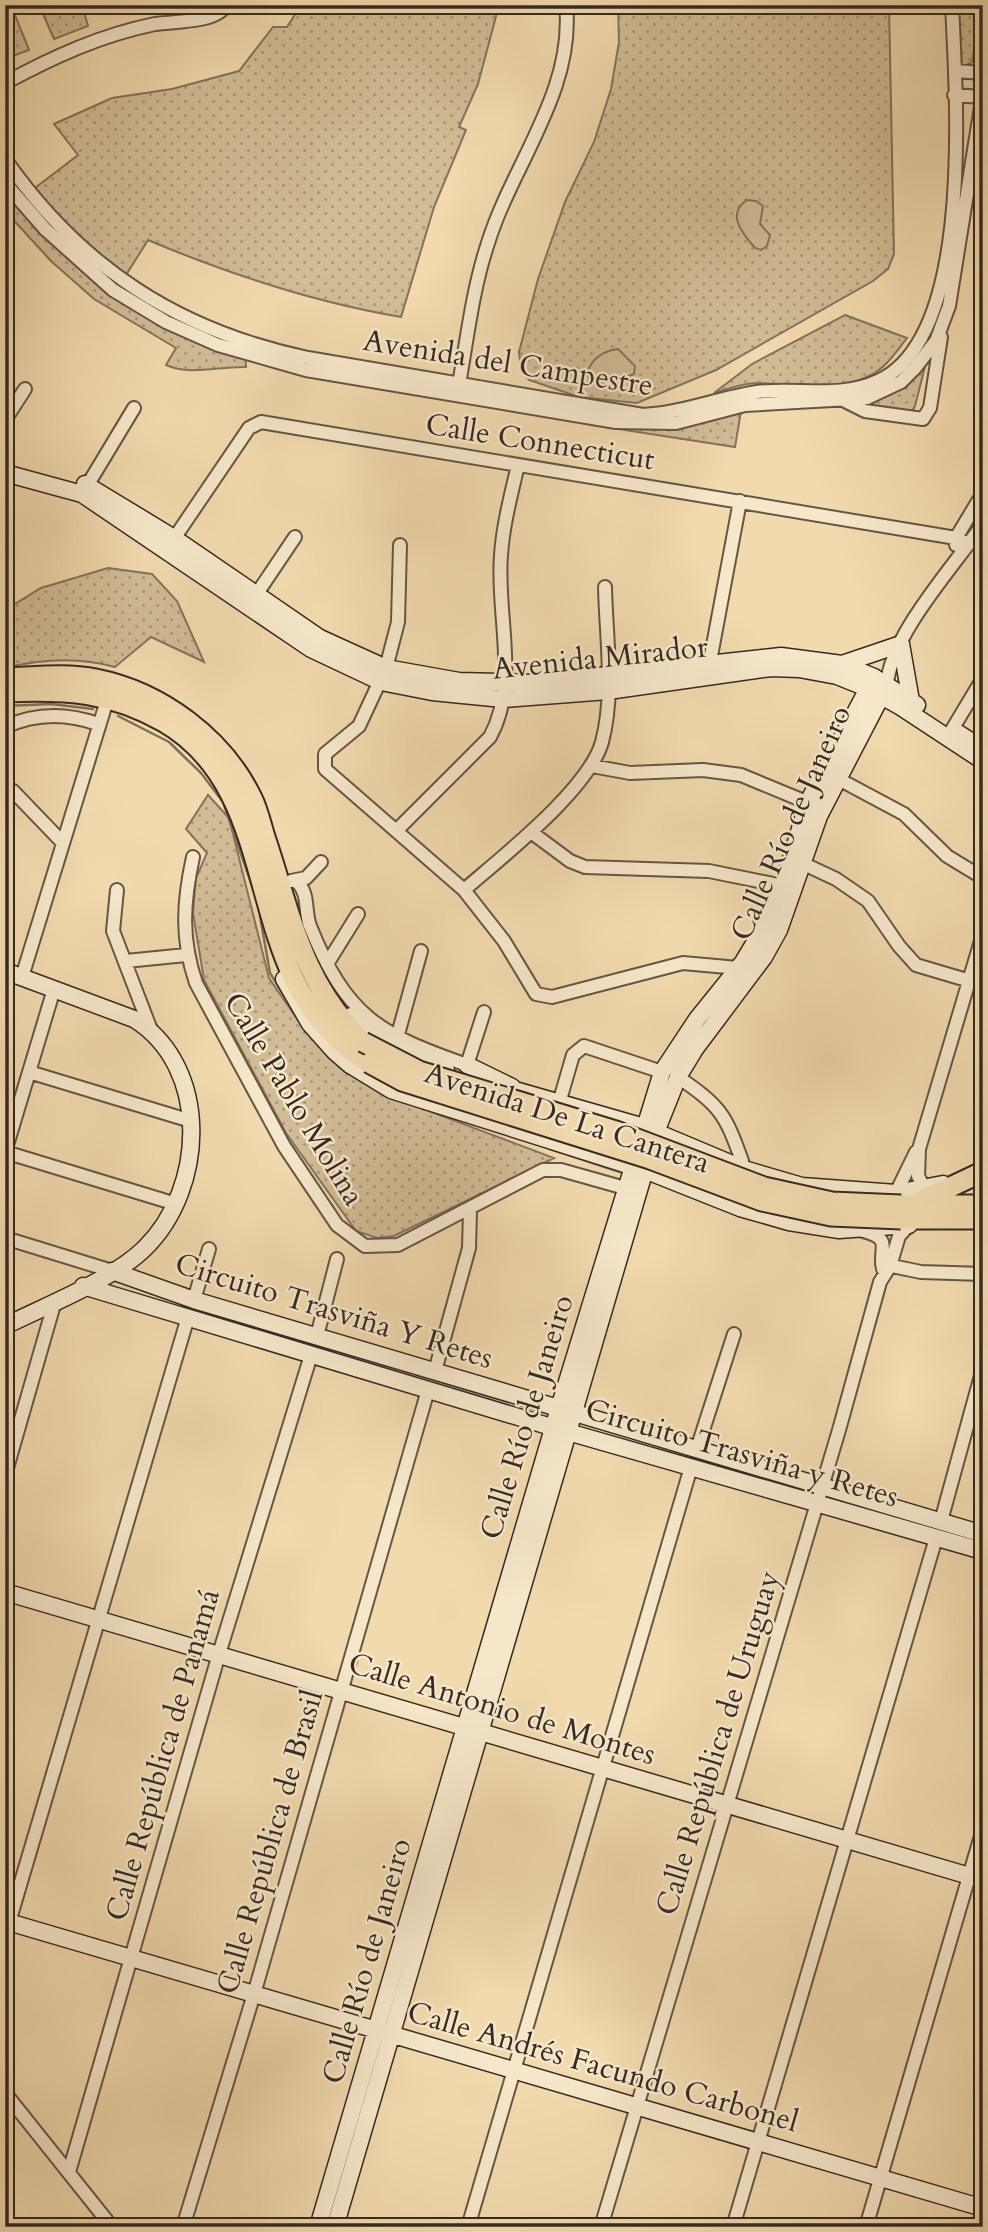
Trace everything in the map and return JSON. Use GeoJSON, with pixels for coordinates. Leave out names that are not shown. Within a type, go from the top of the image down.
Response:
{"type":"FeatureCollection","features":[{"type":"Feature","properties":{"kind":"main road","name":"Avenida Mirador"},"geometry":{"type":"LineString","coordinates":[[5,463],[69,477],[252,601],[311,649],[432,692],[504,692],[607,683],[709,669],[839,670],[879,683],[983,761]]}},
{"type":"Feature","properties":{"kind":"main road","name":"Avenida Mirador"},"geometry":{"type":"LineString","coordinates":[[5,473],[85,489]]}},
{"type":"Feature","properties":{"kind":"main road"},"geometry":{"type":"LineString","coordinates":[[901,644],[906,704],[860,720],[853,695],[839,670],[901,644]]}},
{"type":"Feature","properties":{"kind":"main road","name":"Avenida De La Cantera"},"geometry":{"type":"LineString","coordinates":[[5,678],[59,676],[94,679],[145,696],[201,731],[231,778],[293,977],[311,1008],[343,1044],[369,1063],[402,1081],[650,1159],[762,1201],[831,1216],[983,1205]]}},
{"type":"Feature","properties":{"kind":"main road","name":"Calle Río de Janeiro"},"geometry":{"type":"LineString","coordinates":[[670,1075],[764,957],[779,930],[815,805],[879,683]]}},
{"type":"Feature","properties":{"kind":"main road","name":"Avenida De La Cantera"},"geometry":{"type":"LineString","coordinates":[[5,692],[74,692],[108,697],[144,710],[182,733],[253,799],[288,881],[296,935],[310,972],[323,996],[342,1021],[363,1041],[419,1071],[615,1131],[764,1187],[831,1202],[904,1209]]}},
{"type":"Feature","properties":{"kind":"main road","name":"Avenida Mirador"},"geometry":{"type":"LineString","coordinates":[[950,734],[983,749]]}},
{"type":"Feature","properties":{"kind":"main road","name":"Calle Río de Janeiro"},"geometry":{"type":"LineString","coordinates":[[566,1410],[650,1129],[670,1075],[697,1019],[738,968],[804,864],[815,805]]}},
{"type":"Feature","properties":{"kind":"main road","name":"Avenida De La Cantera"},"geometry":{"type":"LineString","coordinates":[[271,910],[275,946],[294,1000],[310,1024],[350,1065],[391,1090],[414,1099],[639,1168],[740,1208],[811,1227],[863,1231],[904,1209],[926,1189],[982,1173]]}},
{"type":"Feature","properties":{"kind":"main road","name":"Avenida De La Cantera"},"geometry":{"type":"LineString","coordinates":[[296,935],[337,1000],[377,1039],[426,1063],[650,1129],[744,1170],[949,1219],[983,1219]]}},
{"type":"Feature","properties":{"kind":"main road"},"geometry":{"type":"LineString","coordinates":[[5,971],[134,1019],[151,1030],[168,1048],[177,1068],[191,1121],[189,1162],[176,1204],[162,1229],[143,1250],[112,1271],[5,1326]]}},
{"type":"Feature","properties":{"kind":"main road"},"geometry":{"type":"LineString","coordinates":[[467,1065],[521,1092]]}},
{"type":"Feature","properties":{"kind":"main road"},"geometry":{"type":"LineString","coordinates":[[577,1150],[592,1147],[602,1136],[601,1122],[593,1112]]}},
{"type":"Feature","properties":{"kind":"main road"},"geometry":{"type":"LineString","coordinates":[[706,1195],[692,1182],[685,1165],[691,1156],[709,1155]]}},
{"type":"Feature","properties":{"kind":"main road","name":"Calle Río de Janeiro"},"geometry":{"type":"LineString","coordinates":[[318,2227],[385,2032],[481,1732],[625,1188],[639,1168]]}},
{"type":"Feature","properties":{"kind":"main road"},"geometry":{"type":"LineString","coordinates":[[904,1209],[982,1173]]}},
{"type":"Feature","properties":{"kind":"main road","name":"Circuito Trasviña Y Retes"},"geometry":{"type":"LineString","coordinates":[[112,1271],[194,1300],[983,1534]]}},
{"type":"Feature","properties":{"kind":"main road","name":"Circuito Trasviña y Retes"},"geometry":{"type":"LineString","coordinates":[[83,1286],[561,1430],[983,1551]]}},
{"type":"Feature","properties":{"kind":"main road","name":"Calle Río de Janeiro"},"geometry":{"type":"LineString","coordinates":[[335,2227],[464,1727],[561,1430]]}},
{"type":"Feature","properties":{"kind":"main road","name":"Calle Antonio de Montes"},"geometry":{"type":"LineString","coordinates":[[5,1592],[976,1878]]}},
{"type":"Feature","properties":{"kind":"main road","name":"Calle Andrés Facundo Carbonel"},"geometry":{"type":"LineString","coordinates":[[7,1926],[131,1958],[983,2208]]}},
{"type":"Feature","properties":{"kind":"street"},"geometry":{"type":"LineString","coordinates":[[5,83],[78,47],[154,24],[219,14],[226,5]]}},
{"type":"Feature","properties":{"kind":"street"},"geometry":{"type":"LineString","coordinates":[[458,388],[474,297],[488,242],[549,103],[561,65],[566,5]]}},
{"type":"Feature","properties":{"kind":"street","name":"Avenida del Campestre"},"geometry":{"type":"LineString","coordinates":[[824,397],[845,401],[865,411],[910,419],[926,416],[943,326],[954,193],[955,71],[952,5]]}},
{"type":"Feature","properties":{"kind":"street"},"geometry":{"type":"LineString","coordinates":[[955,71],[983,74]]}},
{"type":"Feature","properties":{"kind":"street"},"geometry":{"type":"LineString","coordinates":[[954,95],[983,96]]}},
{"type":"Feature","properties":{"kind":"street","name":"Avenida del Campestre"},"geometry":{"type":"LineString","coordinates":[[5,183],[71,255],[143,302],[218,345],[307,364],[458,388],[640,425],[676,423],[709,410],[824,397],[861,387],[894,372],[925,334],[943,305],[983,96]]}},
{"type":"Feature","properties":{"kind":"street","name":"Avenida del Campestre"},"geometry":{"type":"LineString","coordinates":[[5,159],[33,196],[79,246],[143,302]]}},
{"type":"Feature","properties":{"kind":"street","name":"Avenida del Campestre"},"geometry":{"type":"LineString","coordinates":[[845,401],[867,398],[901,382],[929,351],[943,326]]}},
{"type":"Feature","properties":{"kind":"street"},"geometry":{"type":"LineString","coordinates":[[5,420],[25,389]]}},
{"type":"Feature","properties":{"kind":"street"},"geometry":{"type":"LineString","coordinates":[[85,489],[134,408]]}},
{"type":"Feature","properties":{"kind":"street","name":"Calle Connecticut"},"geometry":{"type":"LineString","coordinates":[[170,544],[249,428],[261,422],[956,538],[970,544]]}},
{"type":"Feature","properties":{"kind":"street"},"geometry":{"type":"LineString","coordinates":[[396,831],[490,737],[504,692],[501,556],[518,465]]}},
{"type":"Feature","properties":{"kind":"street"},"geometry":{"type":"LineString","coordinates":[[956,555],[956,538],[982,495]]}},
{"type":"Feature","properties":{"kind":"street"},"geometry":{"type":"LineString","coordinates":[[709,669],[740,501]]}},
{"type":"Feature","properties":{"kind":"street","name":"Calle Río de Janeiro"},"geometry":{"type":"LineString","coordinates":[[879,683],[956,555],[970,544],[983,524]]}},
{"type":"Feature","properties":{"kind":"street"},"geometry":{"type":"LineString","coordinates":[[252,601],[295,537]]}},
{"type":"Feature","properties":{"kind":"street"},"geometry":{"type":"LineString","coordinates":[[400,545],[398,622],[383,675],[359,726],[327,750],[325,769],[464,890],[504,941],[531,988],[544,997],[683,963],[738,968]]}},
{"type":"Feature","properties":{"kind":"street"},"geometry":{"type":"LineString","coordinates":[[464,890],[531,832],[592,766],[602,742],[607,683],[605,587]]}},
{"type":"Feature","properties":{"kind":"street"},"geometry":{"type":"LineString","coordinates":[[950,734],[983,678]]}},
{"type":"Feature","properties":{"kind":"street"},"geometry":{"type":"LineString","coordinates":[[22,977],[108,697]]}},
{"type":"Feature","properties":{"kind":"street"},"geometry":{"type":"LineString","coordinates":[[5,727],[25,719],[43,716],[75,718],[98,724]]}},
{"type":"Feature","properties":{"kind":"street"},"geometry":{"type":"LineString","coordinates":[[592,766],[630,773],[703,770],[741,775],[815,805]]}},
{"type":"Feature","properties":{"kind":"street"},"geometry":{"type":"LineString","coordinates":[[830,775],[904,814],[947,856],[983,878]]}},
{"type":"Feature","properties":{"kind":"street"},"geometry":{"type":"LineString","coordinates":[[5,788],[13,791],[63,843]]}},
{"type":"Feature","properties":{"kind":"street"},"geometry":{"type":"LineString","coordinates":[[531,832],[570,861],[585,867],[709,871],[789,888]]}},
{"type":"Feature","properties":{"kind":"street","name":"Calle Pablo Molina"},"geometry":{"type":"LineString","coordinates":[[193,857],[183,925],[186,955],[196,984],[284,1146],[337,1225],[353,1240],[380,1248],[398,1245],[551,1169],[625,1188]]}},
{"type":"Feature","properties":{"kind":"street"},"geometry":{"type":"LineString","coordinates":[[288,881],[313,873],[321,862]]}},
{"type":"Feature","properties":{"kind":"street"},"geometry":{"type":"LineString","coordinates":[[804,864],[853,888],[867,901],[916,965],[970,981]]}},
{"type":"Feature","properties":{"kind":"street"},"geometry":{"type":"LineString","coordinates":[[288,881],[304,889],[309,923],[327,964],[344,995],[368,1020],[397,1038],[467,1065],[484,1012]]}},
{"type":"Feature","properties":{"kind":"street"},"geometry":{"type":"LineString","coordinates":[[117,890],[113,931],[127,961],[151,1030]]}},
{"type":"Feature","properties":{"kind":"street"},"geometry":{"type":"LineString","coordinates":[[327,964],[358,914]]}},
{"type":"Feature","properties":{"kind":"street"},"geometry":{"type":"LineString","coordinates":[[926,1189],[918,1176],[919,1149],[983,934]]}},
{"type":"Feature","properties":{"kind":"street"},"geometry":{"type":"LineString","coordinates":[[397,1038],[421,951]]}},
{"type":"Feature","properties":{"kind":"street"},"geometry":{"type":"LineString","coordinates":[[127,961],[186,955]]}},
{"type":"Feature","properties":{"kind":"street"},"geometry":{"type":"LineString","coordinates":[[54,989],[5,1152],[176,1204]]}},
{"type":"Feature","properties":{"kind":"street"},"geometry":{"type":"LineString","coordinates":[[558,1103],[573,1055],[584,1046],[670,1075],[718,1107],[726,1117],[742,1161]]}},
{"type":"Feature","properties":{"kind":"street"},"geometry":{"type":"LineString","coordinates":[[29,1072],[191,1121]]}},
{"type":"Feature","properties":{"kind":"street","name":"Calle República de Uruguay"},"geometry":{"type":"LineString","coordinates":[[601,2227],[885,1267],[897,1241],[919,1149]]}},
{"type":"Feature","properties":{"kind":"street"},"geometry":{"type":"LineString","coordinates":[[435,1371],[469,1248],[470,1210]]}},
{"type":"Feature","properties":{"kind":"street"},"geometry":{"type":"LineString","coordinates":[[863,1231],[877,1235],[883,1242],[885,1267],[921,1272],[983,1273]]}},
{"type":"Feature","properties":{"kind":"street"},"geometry":{"type":"LineString","coordinates":[[5,1238],[112,1271]]}},
{"type":"Feature","properties":{"kind":"street"},"geometry":{"type":"LineString","coordinates":[[194,1300],[209,1249]]}},
{"type":"Feature","properties":{"kind":"street"},"geometry":{"type":"LineString","coordinates":[[317,1336],[337,1259]]}},
{"type":"Feature","properties":{"kind":"street"},"geometry":{"type":"LineString","coordinates":[[5,1475],[55,1301]]}},
{"type":"Feature","properties":{"kind":"street"},"geometry":{"type":"LineString","coordinates":[[7,1926],[188,1317]]}},
{"type":"Feature","properties":{"kind":"street"},"geometry":{"type":"LineString","coordinates":[[697,1449],[734,1334]]}},
{"type":"Feature","properties":{"kind":"street","name":"Calle República de Panamá"},"geometry":{"type":"LineString","coordinates":[[69,2172],[219,1654],[311,1355]]}},
{"type":"Feature","properties":{"kind":"street"},"geometry":{"type":"LineString","coordinates":[[941,1521],[983,1368]]}},
{"type":"Feature","properties":{"kind":"street","name":"Calle República de Brasil"},"geometry":{"type":"LineString","coordinates":[[183,2227],[254,1994],[428,1390]]}},
{"type":"Feature","properties":{"kind":"street"},"geometry":{"type":"LineString","coordinates":[[468,2227],[691,1467]]}},
{"type":"Feature","properties":{"kind":"street"},"geometry":{"type":"LineString","coordinates":[[733,2227],[936,1538]]}},
{"type":"Feature","properties":{"kind":"street"},"geometry":{"type":"LineString","coordinates":[[866,2227],[976,1878],[983,1829]]}},
{"type":"Feature","properties":{"kind":"street"},"geometry":{"type":"LineString","coordinates":[[5,2093],[112,2227]]}},
{"type":"Feature","properties":{"kind":"shaded area"},"geometry":{"type":"Polygon","coordinates":[[[5,5],[23,5],[13,10],[29,50],[5,59],[5,5]]]}},
{"type":"Feature","properties":{"kind":"shaded area"},"geometry":{"type":"Polygon","coordinates":[[[39,5],[82,5],[88,26],[54,39],[39,5]]]}},
{"type":"Feature","properties":{"kind":"shaded area"},"geometry":{"type":"Polygon","coordinates":[[[301,5],[499,5],[478,84],[459,127],[466,130],[434,207],[401,317],[336,304],[272,286],[148,240],[121,283],[27,194],[78,155],[54,124],[112,98],[172,89],[239,71],[273,27],[287,27],[301,5]]]}},
{"type":"Feature","properties":{"kind":"shaded area"},"geometry":{"type":"Polygon","coordinates":[[[618,5],[889,5],[894,254],[888,269],[873,281],[716,370],[637,403],[579,397],[529,380],[521,369],[519,352],[538,279],[565,202],[594,142],[611,89],[619,42],[618,5]]]}},
{"type":"Feature","properties":{"kind":"shaded area"},"geometry":{"type":"Polygon","coordinates":[[[953,5],[981,5],[972,62],[963,67],[956,60],[953,5]]]}},
{"type":"Feature","properties":{"kind":"shaded area"},"geometry":{"type":"Polygon","coordinates":[[[5,184],[107,288],[245,354],[246,367],[185,370],[166,365],[176,348],[94,299],[51,261],[8,214],[5,184]]]}},
{"type":"Feature","properties":{"kind":"shaded area"},"geometry":{"type":"Polygon","coordinates":[[[747,200],[756,201],[763,206],[760,224],[770,235],[767,246],[761,250],[755,248],[738,224],[738,211],[747,200]]]}},
{"type":"Feature","properties":{"kind":"shaded area"},"geometry":{"type":"Polygon","coordinates":[[[845,315],[907,338],[880,369],[855,382],[813,387],[752,383],[714,393],[752,364],[845,315]]]}},
{"type":"Feature","properties":{"kind":"shaded area"},"geometry":{"type":"Polygon","coordinates":[[[932,339],[910,416],[868,413],[837,405],[900,376],[932,339]]]}},
{"type":"Feature","properties":{"kind":"shaded area"},"geometry":{"type":"Polygon","coordinates":[[[618,349],[635,366],[634,374],[608,384],[592,383],[587,373],[595,359],[608,351],[618,349]]]}},
{"type":"Feature","properties":{"kind":"shaded area"},"geometry":{"type":"Polygon","coordinates":[[[742,405],[735,447],[618,429],[620,422],[742,405]]]}},
{"type":"Feature","properties":{"kind":"shaded area"},"geometry":{"type":"Polygon","coordinates":[[[108,568],[152,574],[177,601],[204,662],[151,637],[115,667],[60,660],[5,668],[5,610],[41,588],[108,568]]]}},
{"type":"Feature","properties":{"kind":"shaded area"},"geometry":{"type":"Polygon","coordinates":[[[208,795],[229,818],[269,978],[300,1023],[335,1062],[405,1102],[554,1158],[394,1236],[377,1238],[356,1231],[286,1133],[204,980],[193,913],[196,878],[207,853],[186,829],[208,795]]]}},
{"type":"Feature","properties":{"kind":"waterway"},"geometry":{"type":"LineString","coordinates":[[5,706],[51,704],[93,709]]}},
{"type":"Feature","properties":{"kind":"waterway"},"geometry":{"type":"LineString","coordinates":[[118,716],[169,742],[201,773],[223,802],[253,889]]}},
{"type":"Feature","properties":{"kind":"waterway"},"geometry":{"type":"LineString","coordinates":[[258,905],[270,973],[304,1028]]}},
{"type":"Feature","properties":{"kind":"waterway"},"geometry":{"type":"LineString","coordinates":[[550,1149],[623,1173]]}}]}
